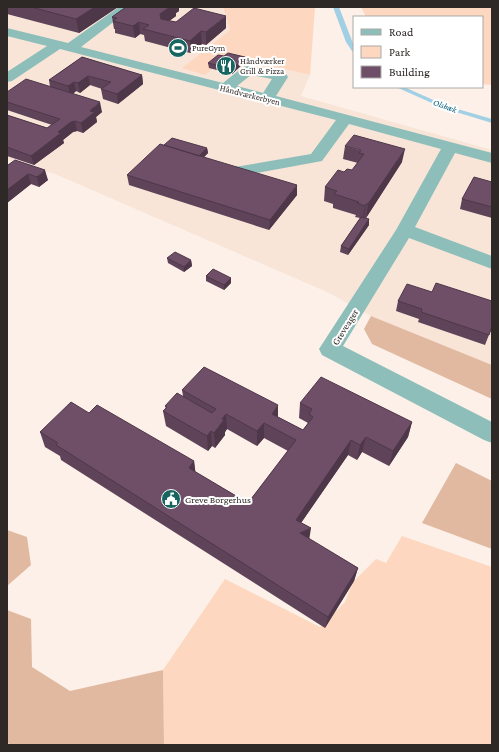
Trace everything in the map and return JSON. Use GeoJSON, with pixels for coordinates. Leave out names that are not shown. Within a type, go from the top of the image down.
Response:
{"type":"FeatureCollection","features":[{"type":"Feature","properties":{"kind":"street"},"geometry":{"type":"LineString","coordinates":[[7,78],[63,48],[127,7]]}},
{"type":"Feature","properties":{"kind":"street","name":"Håndværkerbyen"},"geometry":{"type":"LineString","coordinates":[[7,32],[63,48],[345,118],[492,158]]}},
{"type":"Feature","properties":{"kind":"street"},"geometry":{"type":"LineString","coordinates":[[225,88],[248,70],[281,77],[266,99]]}},
{"type":"Feature","properties":{"kind":"street"},"geometry":{"type":"LineString","coordinates":[[241,171],[316,158],[345,118]]}},
{"type":"Feature","properties":{"kind":"street","name":"Greveager"},"geometry":{"type":"LineString","coordinates":[[450,147],[405,230],[330,349],[492,432]]}},
{"type":"Feature","properties":{"kind":"street"},"geometry":{"type":"LineString","coordinates":[[405,230],[492,263]]}},
{"type":"Feature","properties":{"kind":"shaded area"},"geometry":{"type":"Polygon","coordinates":[[[7,7],[223,7],[230,30],[182,68],[228,56],[310,75],[301,96],[492,150],[492,365],[371,316],[327,292],[55,174],[7,160],[7,7]]]}},
{"type":"Feature","properties":{"kind":"shaded area"},"geometry":{"type":"Polygon","coordinates":[[[371,316],[492,365],[492,399],[372,344],[364,329],[371,316]]]}},
{"type":"Feature","properties":{"kind":"shaded area"},"geometry":{"type":"Polygon","coordinates":[[[456,463],[492,481],[492,549],[422,523],[456,463]]]}},
{"type":"Feature","properties":{"kind":"shaded area"},"geometry":{"type":"Polygon","coordinates":[[[7,530],[27,537],[31,565],[7,586],[7,530]]]}},
{"type":"Feature","properties":{"kind":"shaded area"},"geometry":{"type":"Polygon","coordinates":[[[7,610],[31,619],[32,667],[70,691],[163,670],[164,745],[10,745],[7,742],[7,610]]]}},
{"type":"Feature","properties":{"kind":"green space"},"geometry":{"type":"Polygon","coordinates":[[[223,7],[315,7],[310,75],[228,56],[205,75],[182,68],[230,30],[223,7]]]}},
{"type":"Feature","properties":{"kind":"green space"},"geometry":{"type":"Polygon","coordinates":[[[361,7],[492,7],[492,85],[483,84],[483,16],[366,16],[361,7]]]}},
{"type":"Feature","properties":{"kind":"green space"},"geometry":{"type":"Polygon","coordinates":[[[402,536],[492,567],[492,745],[164,745],[163,670],[225,579],[320,627],[345,602],[353,582],[376,559],[386,563],[402,536]]]}},
{"type":"Feature","properties":{"kind":"building"},"geometry":{"type":"Polygon","coordinates":[[[31,7],[95,7],[76,19],[31,7]]]}},
{"type":"Feature","properties":{"kind":"building"},"geometry":{"type":"Polygon","coordinates":[[[126,7],[170,7],[160,14],[161,19],[176,22],[194,8],[226,16],[206,32],[201,31],[190,41],[143,29],[149,25],[139,22],[133,26],[113,21],[117,18],[112,17],[126,7]]]}},
{"type":"Feature","properties":{"kind":"building"},"geometry":{"type":"Polygon","coordinates":[[[228,53],[245,57],[232,69],[208,63],[218,55],[224,56],[228,53]]]}},
{"type":"Feature","properties":{"kind":"building"},"geometry":{"type":"Polygon","coordinates":[[[82,57],[142,75],[117,94],[101,89],[111,82],[88,76],[78,83],[74,82],[68,86],[49,80],[82,57]]]}},
{"type":"Feature","properties":{"kind":"building"},"geometry":{"type":"Polygon","coordinates":[[[26,79],[100,102],[90,111],[95,112],[81,123],[75,121],[71,122],[58,132],[61,133],[31,156],[7,147],[7,115],[47,128],[60,119],[7,102],[7,92],[26,79]]]}},
{"type":"Feature","properties":{"kind":"building"},"geometry":{"type":"Polygon","coordinates":[[[354,135],[405,149],[368,204],[365,206],[357,203],[359,202],[334,194],[337,191],[325,187],[338,170],[344,172],[347,169],[352,170],[364,154],[359,153],[361,150],[345,146],[354,135]]]}},
{"type":"Feature","properties":{"kind":"building"},"geometry":{"type":"Polygon","coordinates":[[[172,138],[207,148],[199,156],[164,145],[172,138]]]}},
{"type":"Feature","properties":{"kind":"building"},"geometry":{"type":"Polygon","coordinates":[[[160,144],[297,185],[270,220],[127,175],[160,144]]]}},
{"type":"Feature","properties":{"kind":"building"},"geometry":{"type":"Polygon","coordinates":[[[15,160],[45,170],[37,177],[28,174],[7,190],[7,165],[15,160]]]}},
{"type":"Feature","properties":{"kind":"building"},"geometry":{"type":"Polygon","coordinates":[[[474,177],[492,182],[492,207],[462,199],[474,177]]]}},
{"type":"Feature","properties":{"kind":"building"},"geometry":{"type":"Polygon","coordinates":[[[361,217],[369,219],[349,249],[341,246],[361,217]]]}},
{"type":"Feature","properties":{"kind":"building"},"geometry":{"type":"Polygon","coordinates":[[[175,252],[191,260],[184,267],[167,258],[175,252]]]}},
{"type":"Feature","properties":{"kind":"building"},"geometry":{"type":"Polygon","coordinates":[[[213,269],[231,278],[224,285],[206,276],[213,269]]]}},
{"type":"Feature","properties":{"kind":"building"},"geometry":{"type":"Polygon","coordinates":[[[436,283],[492,301],[492,326],[489,335],[421,312],[422,309],[398,301],[407,284],[432,292],[436,283]]]}},
{"type":"Feature","properties":{"kind":"building","name":"Greve Borgerhus"},"geometry":{"type":"Polygon","coordinates":[[[204,367],[278,405],[272,414],[303,430],[313,417],[309,414],[312,409],[300,403],[321,377],[412,422],[393,451],[366,437],[360,445],[351,440],[296,520],[311,528],[300,533],[358,568],[328,617],[56,445],[58,443],[40,432],[71,402],[89,413],[97,405],[194,461],[189,468],[248,503],[296,440],[264,423],[257,431],[226,414],[222,419],[224,420],[214,433],[211,431],[207,436],[163,411],[167,407],[165,406],[177,393],[212,413],[216,409],[182,390],[204,367]]]}},
{"type":"Feature","properties":{"kind":"waterway","name":"Olsbæk"},"geometry":{"type":"LineString","coordinates":[[336,7],[349,42],[353,48]]}},
{"type":"Feature","properties":{"kind":"waterway","name":"Olsbæk"},"geometry":{"type":"LineString","coordinates":[[401,88],[445,107],[492,121]]}},
{"type":"Feature","properties":{"kind":"place","name":"PureGym"},"geometry":{"type":"Point","coordinates":[178,48]}},
{"type":"Feature","properties":{"kind":"place","name":"Håndværker Grill & Pizza"},"geometry":{"type":"Point","coordinates":[226,66]}},
{"type":"Feature","properties":{"kind":"place","name":"Greve Borgerhus"},"geometry":{"type":"Point","coordinates":[171,499]}}]}
